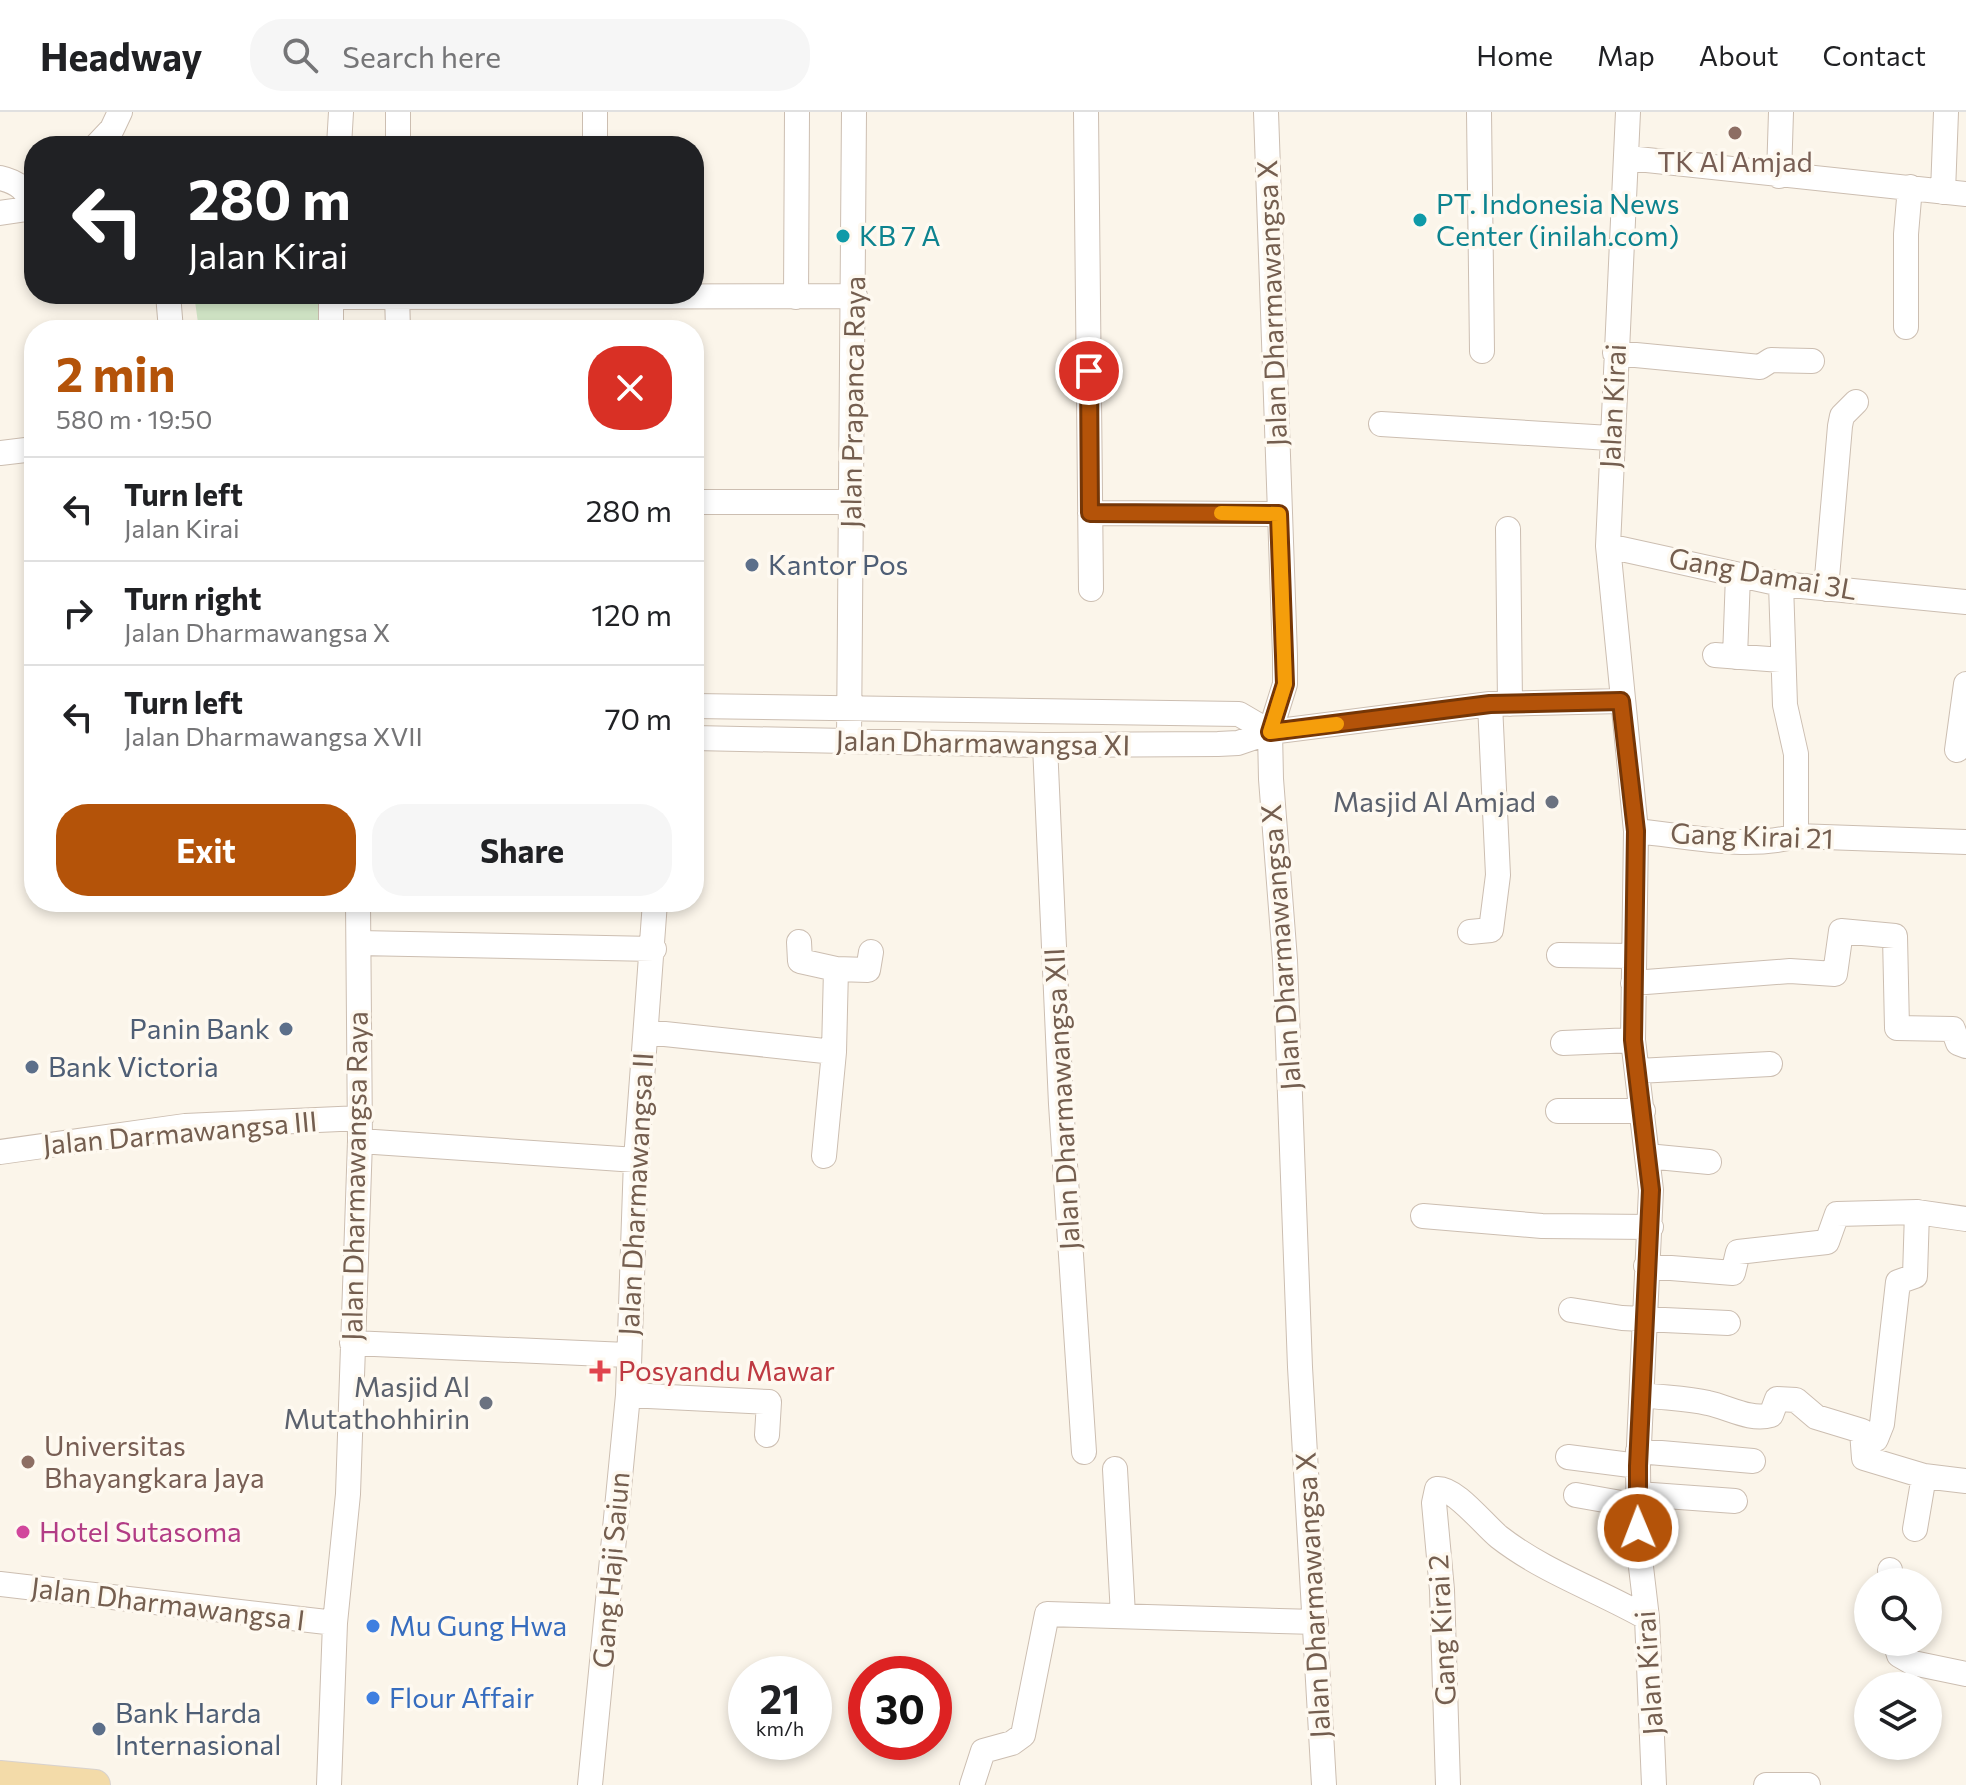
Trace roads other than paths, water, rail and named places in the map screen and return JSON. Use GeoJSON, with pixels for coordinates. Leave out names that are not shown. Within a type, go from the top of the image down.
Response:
{"type":"FeatureCollection","features":[{"type":"Feature","properties":{"kind":"main road"},"geometry":{"type":"LineString","coordinates":[[0,1776],[95,1785]]}},
{"type":"Feature","properties":{"kind":"street"},"geometry":{"type":"LineString","coordinates":[[340,136],[341,112]]}},
{"type":"Feature","properties":{"kind":"street"},"geometry":{"type":"LineString","coordinates":[[398,112],[398,136]]}},
{"type":"Feature","properties":{"kind":"street"},"geometry":{"type":"LineString","coordinates":[[595,112],[595,136]]}},
{"type":"Feature","properties":{"kind":"street"},"geometry":{"type":"LineString","coordinates":[[796,297],[797,112]]}},
{"type":"Feature","properties":{"kind":"street","name":"Jalan Prapanca Raya"},"geometry":{"type":"LineString","coordinates":[[849,741],[855,296],[854,112]]}},
{"type":"Feature","properties":{"kind":"street"},"geometry":{"type":"LineString","coordinates":[[1086,112],[1091,589]]}},
{"type":"Feature","properties":{"kind":"street","name":"Jalan Dharmawangsa X"},"geometry":{"type":"LineString","coordinates":[[1266,112],[1285,684],[1270,732],[1285,960],[1300,1367],[1324,1785]]}},
{"type":"Feature","properties":{"kind":"street"},"geometry":{"type":"LineString","coordinates":[[1479,112],[1482,351]]}},
{"type":"Feature","properties":{"kind":"street","name":"Jalan Kirai"},"geometry":{"type":"LineString","coordinates":[[1628,112],[1628,158],[1610,438],[1608,546],[1636,831],[1633,1040],[1643,1111],[1651,1227],[1646,1266],[1638,1500],[1654,1785]]}},
{"type":"Feature","properties":{"kind":"street"},"geometry":{"type":"LineString","coordinates":[[1779,176],[1781,112]]}},
{"type":"Feature","properties":{"kind":"street"},"geometry":{"type":"LineString","coordinates":[[1628,158],[1954,193],[1946,112]]}},
{"type":"Feature","properties":{"kind":"street"},"geometry":{"type":"LineString","coordinates":[[0,178],[16,182],[24,191]]}},
{"type":"Feature","properties":{"kind":"street"},"geometry":{"type":"LineString","coordinates":[[1906,327],[1906,234],[1910,187]]}},
{"type":"Feature","properties":{"kind":"street"},"geometry":{"type":"LineString","coordinates":[[0,213],[24,209]]}},
{"type":"Feature","properties":{"kind":"street"},"geometry":{"type":"LineString","coordinates":[[704,296],[855,296]]}},
{"type":"Feature","properties":{"kind":"street"},"geometry":{"type":"LineString","coordinates":[[1615,353],[1760,367],[1771,360],[1812,361]]}},
{"type":"Feature","properties":{"kind":"street"},"geometry":{"type":"LineString","coordinates":[[1826,589],[1842,416],[1856,402]]}},
{"type":"Feature","properties":{"kind":"street"},"geometry":{"type":"LineString","coordinates":[[1381,424],[1610,438]]}},
{"type":"Feature","properties":{"kind":"street"},"geometry":{"type":"LineString","coordinates":[[0,453],[24,450]]}},
{"type":"Feature","properties":{"kind":"street"},"geometry":{"type":"LineString","coordinates":[[704,502],[852,502]]}},
{"type":"Feature","properties":{"kind":"street"},"geometry":{"type":"LineString","coordinates":[[1090,513],[1279,514]]}},
{"type":"Feature","properties":{"kind":"street"},"geometry":{"type":"LineString","coordinates":[[1470,932],[1491,930],[1498,875],[1500,704],[1508,529]]}},
{"type":"Feature","properties":{"kind":"street","name":"Gang Damai 3L"},"geometry":{"type":"LineString","coordinates":[[1608,546],[1688,561],[1781,584],[1966,602]]}},
{"type":"Feature","properties":{"kind":"street"},"geometry":{"type":"LineString","coordinates":[[1738,575],[1725,656],[1782,660]]}},
{"type":"Feature","properties":{"kind":"street"},"geometry":{"type":"LineString","coordinates":[[1781,584],[1785,705],[1796,754],[1796,836]]}},
{"type":"Feature","properties":{"kind":"street"},"geometry":{"type":"LineString","coordinates":[[1957,750],[1966,684]]}},
{"type":"Feature","properties":{"kind":"street"},"geometry":{"type":"LineString","coordinates":[[704,706],[1239,714],[1270,732],[1500,704],[1621,701]]}},
{"type":"Feature","properties":{"kind":"street","name":"Jalan Dharmawangsa XI"},"geometry":{"type":"LineString","coordinates":[[704,738],[1045,745],[1218,744],[1238,743],[1270,732]]}},
{"type":"Feature","properties":{"kind":"street","name":"Jalan Dharmawangsa XII"},"geometry":{"type":"LineString","coordinates":[[1045,745],[1061,1104],[1084,1452]]}},
{"type":"Feature","properties":{"kind":"street","name":"Gang Kirai 21"},"geometry":{"type":"LineString","coordinates":[[1636,831],[1744,841],[1779,841],[1796,836],[1966,842]]}},
{"type":"Feature","properties":{"kind":"street","name":"Jalan Dharmawangsa Raya"},"geometry":{"type":"LineString","coordinates":[[329,1785],[335,1623],[348,1494],[360,1130],[358,912]]}},
{"type":"Feature","properties":{"kind":"street","name":"Jalan Dharmawangsa II"},"geometry":{"type":"LineString","coordinates":[[352,1343],[627,1355],[636,1160],[655,912]]}},
{"type":"Feature","properties":{"kind":"street"},"geometry":{"type":"LineString","coordinates":[[1633,983],[1790,971],[1835,974],[1841,931],[1895,936],[1897,1028],[1953,1029],[1958,1043],[1966,1046]]}},
{"type":"Feature","properties":{"kind":"street"},"geometry":{"type":"LineString","coordinates":[[799,942],[800,961],[836,969],[868,970],[871,952]]}},
{"type":"Feature","properties":{"kind":"street"},"geometry":{"type":"LineString","coordinates":[[359,943],[654,949]]}},
{"type":"Feature","properties":{"kind":"street"},"geometry":{"type":"LineString","coordinates":[[1559,955],[1632,956]]}},
{"type":"Feature","properties":{"kind":"street"},"geometry":{"type":"LineString","coordinates":[[824,1156],[834,1052],[836,969]]}},
{"type":"Feature","properties":{"kind":"street"},"geometry":{"type":"LineString","coordinates":[[646,1032],[834,1052]]}},
{"type":"Feature","properties":{"kind":"street"},"geometry":{"type":"LineString","coordinates":[[1563,1043],[1633,1040]]}},
{"type":"Feature","properties":{"kind":"street"},"geometry":{"type":"LineString","coordinates":[[1638,1071],[1770,1064]]}},
{"type":"Feature","properties":{"kind":"street"},"geometry":{"type":"LineString","coordinates":[[1558,1111],[1643,1111]]}},
{"type":"Feature","properties":{"kind":"street","name":"Jalan Darmawangsa III"},"geometry":{"type":"LineString","coordinates":[[0,1152],[185,1126],[360,1130],[636,1160]]}},
{"type":"Feature","properties":{"kind":"street"},"geometry":{"type":"LineString","coordinates":[[1647,1156],[1709,1162]]}},
{"type":"Feature","properties":{"kind":"street"},"geometry":{"type":"LineString","coordinates":[[1864,1448],[1876,1439],[1882,1424],[1898,1282],[1915,1276],[1917,1212]]}},
{"type":"Feature","properties":{"kind":"street"},"geometry":{"type":"LineString","coordinates":[[1646,1266],[1731,1274],[1738,1252],[1827,1242],[1833,1218],[1837,1214],[1917,1212],[1966,1219]]}},
{"type":"Feature","properties":{"kind":"street"},"geometry":{"type":"LineString","coordinates":[[1423,1216],[1542,1226],[1651,1227]]}},
{"type":"Feature","properties":{"kind":"street"},"geometry":{"type":"LineString","coordinates":[[1571,1310],[1728,1323]]}},
{"type":"Feature","properties":{"kind":"street","name":"Gang Haji Saiun"},"geometry":{"type":"LineString","coordinates":[[590,1785],[628,1395],[627,1355]]}},
{"type":"Feature","properties":{"kind":"street"},"geometry":{"type":"LineString","coordinates":[[628,1395],[769,1402],[767,1435]]}},
{"type":"Feature","properties":{"kind":"street"},"geometry":{"type":"LineString","coordinates":[[1643,1395],[1708,1403],[1737,1413],[1766,1417],[1771,1415],[1777,1399],[1796,1400],[1822,1420],[1862,1431],[1864,1448]]}},
{"type":"Feature","properties":{"kind":"street"},"geometry":{"type":"LineString","coordinates":[[1864,1448],[1924,1476],[1966,1481]]}},
{"type":"Feature","properties":{"kind":"street"},"geometry":{"type":"LineString","coordinates":[[1568,1457],[1753,1461]]}},
{"type":"Feature","properties":{"kind":"street"},"geometry":{"type":"LineString","coordinates":[[1115,1469],[1123,1615]]}},
{"type":"Feature","properties":{"kind":"street"},"geometry":{"type":"LineString","coordinates":[[1915,1529],[1924,1476]]}},
{"type":"Feature","properties":{"kind":"street","name":"Gang Kirai 2"},"geometry":{"type":"LineString","coordinates":[[1448,1785],[1442,1590],[1434,1503],[1437,1489],[1449,1491],[1499,1537],[1542,1566],[1647,1618]]}},
{"type":"Feature","properties":{"kind":"street"},"geometry":{"type":"LineString","coordinates":[[1576,1495],[1638,1500],[1735,1501]]}},
{"type":"Feature","properties":{"kind":"street","name":"Jalan Dharmawangsa I"},"geometry":{"type":"LineString","coordinates":[[0,1584],[335,1623]]}},
{"type":"Feature","properties":{"kind":"street"},"geometry":{"type":"LineString","coordinates":[[972,1785],[983,1751],[1012,1743],[1023,1735],[1047,1614],[1316,1622]]}},
{"type":"Feature","properties":{"kind":"street"},"geometry":{"type":"LineString","coordinates":[[1901,1656],[1913,1663],[1966,1674]]}},
{"type":"Feature","properties":{"kind":"street"},"geometry":{"type":"LineString","coordinates":[[1766,1785],[1808,1785]]}},
{"type":"Feature","properties":{"kind":"place","name":"TK Al Amjad"},"geometry":{"type":"Point","coordinates":[1735,133]}},
{"type":"Feature","properties":{"kind":"place","name":"PT. Indonesia News Center (inilah.com)"},"geometry":{"type":"Point","coordinates":[1420,220]}},
{"type":"Feature","properties":{"kind":"place","name":"KB 7 A"},"geometry":{"type":"Point","coordinates":[843,236]}},
{"type":"Feature","properties":{"kind":"place","name":"Kantor Pos"},"geometry":{"type":"Point","coordinates":[752,565]}},
{"type":"Feature","properties":{"kind":"place","name":"Masjid Al Amjad"},"geometry":{"type":"Point","coordinates":[1552,802]}},
{"type":"Feature","properties":{"kind":"place","name":"Panin Bank"},"geometry":{"type":"Point","coordinates":[286,1029]}},
{"type":"Feature","properties":{"kind":"place","name":"Bank Victoria"},"geometry":{"type":"Point","coordinates":[32,1067]}},
{"type":"Feature","properties":{"kind":"place","name":"Posyandu Mawar"},"geometry":{"type":"Point","coordinates":[600,1371]}},
{"type":"Feature","properties":{"kind":"place","name":"Masjid Al Mutathohhirin"},"geometry":{"type":"Point","coordinates":[486,1403]}},
{"type":"Feature","properties":{"kind":"place","name":"Universitas Bhayangkara Jaya"},"geometry":{"type":"Point","coordinates":[28,1462]}},
{"type":"Feature","properties":{"kind":"place","name":"Hotel Sutasoma"},"geometry":{"type":"Point","coordinates":[23,1532]}},
{"type":"Feature","properties":{"kind":"place","name":"Mu Gung Hwa"},"geometry":{"type":"Point","coordinates":[373,1626]}},
{"type":"Feature","properties":{"kind":"place","name":"Flour Affair"},"geometry":{"type":"Point","coordinates":[373,1698]}},
{"type":"Feature","properties":{"kind":"place","name":"Bank Harda Internasional"},"geometry":{"type":"Point","coordinates":[99,1729]}}]}
